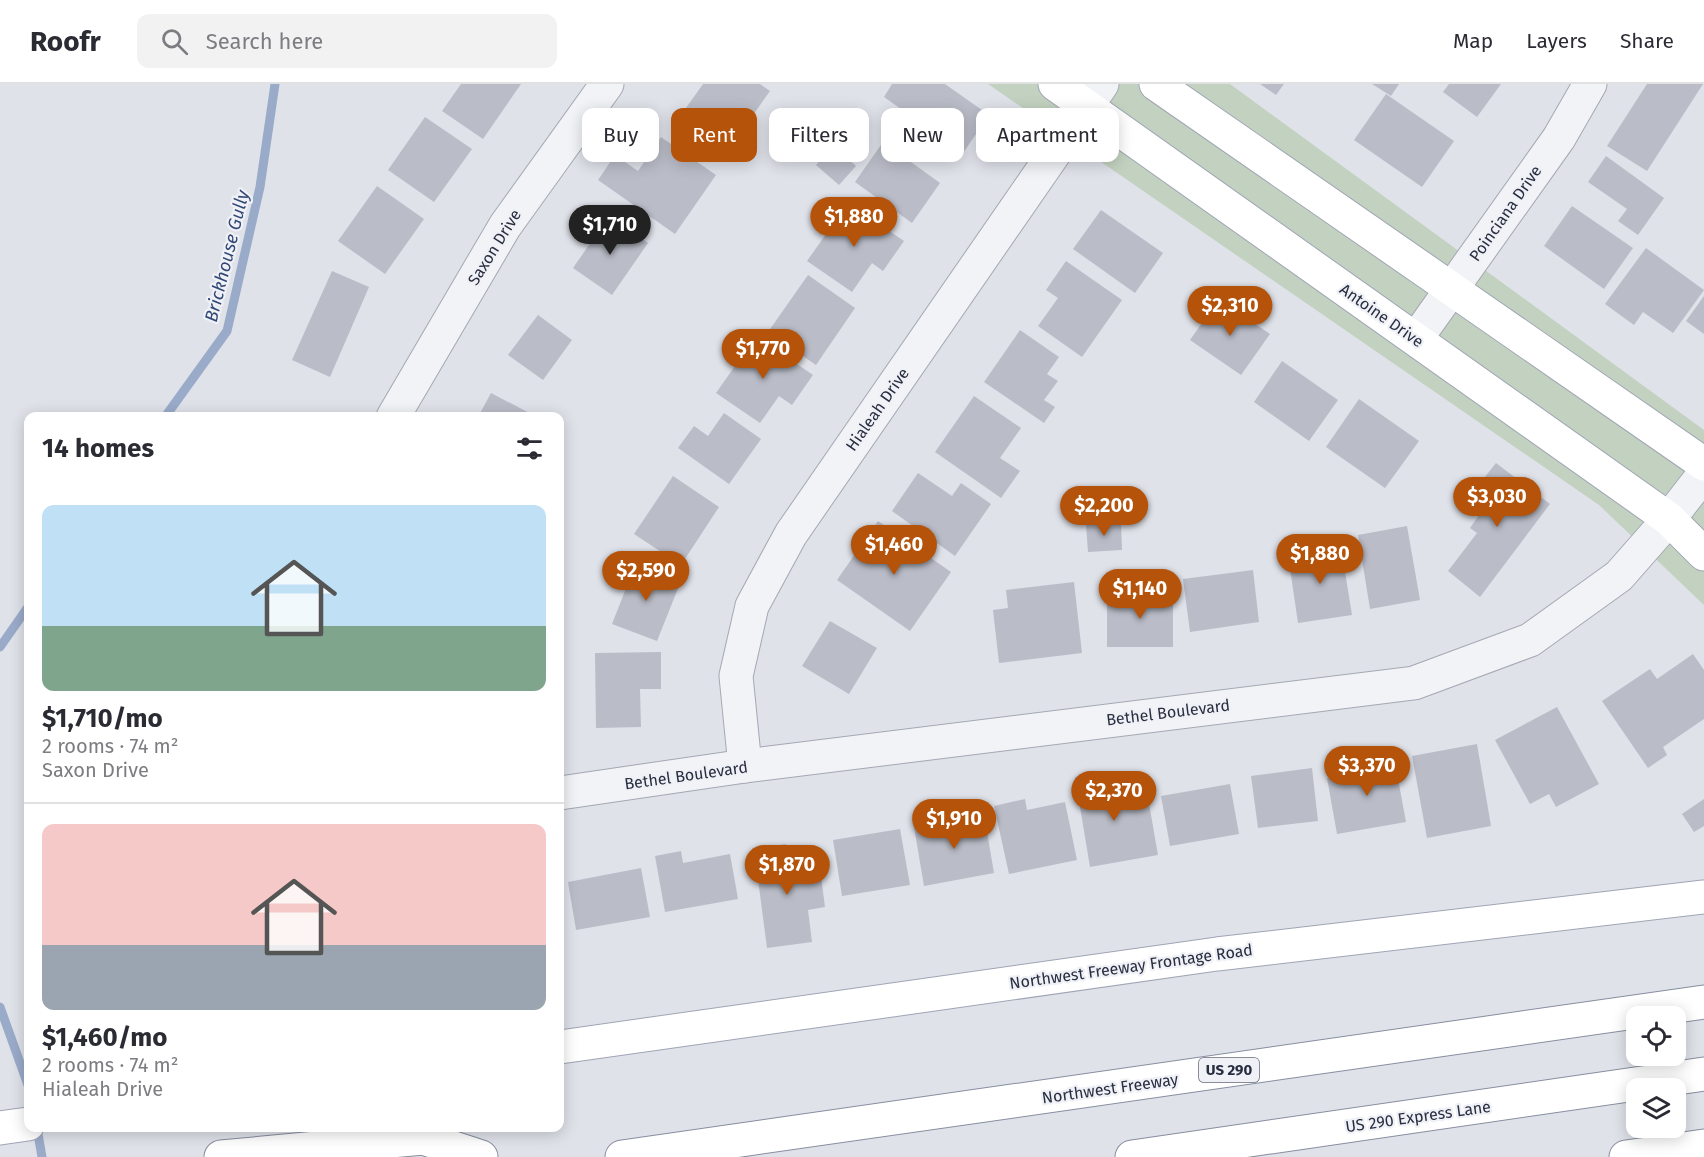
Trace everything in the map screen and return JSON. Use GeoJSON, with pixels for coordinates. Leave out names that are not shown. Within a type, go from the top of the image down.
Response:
{"type":"FeatureCollection","features":[{"type":"Feature","properties":{"kind":"main road","name":"Antoine Drive"},"geometry":{"type":"LineString","coordinates":[[1055,84],[1094,95],[1416,339],[1669,519],[1704,554]]}},
{"type":"Feature","properties":{"kind":"main road"},"geometry":{"type":"LineString","coordinates":[[1156,84],[1704,464]]}},
{"type":"Feature","properties":{"kind":"main road","name":"Northwest Freeway Frontage Road"},"geometry":{"type":"LineString","coordinates":[[564,1046],[1217,954],[1704,897]]}},
{"type":"Feature","properties":{"kind":"main road","name":"Northwest Freeway"},"geometry":{"type":"LineString","coordinates":[[622,1157],[1704,1002]]}},
{"type":"Feature","properties":{"kind":"main road","name":"US 290 Express Lane"},"geometry":{"type":"LineString","coordinates":[[1132,1157],[1704,1074]]}},
{"type":"Feature","properties":{"kind":"main road"},"geometry":{"type":"LineString","coordinates":[[0,1128],[24,1125]]}},
{"type":"Feature","properties":{"kind":"main road"},"geometry":{"type":"LineString","coordinates":[[221,1157],[423,1138],[482,1157]]}},
{"type":"Feature","properties":{"kind":"main road"},"geometry":{"type":"LineString","coordinates":[[1626,1157],[1704,1146]]}},
{"type":"Feature","properties":{"kind":"street","name":"Saxon Drive"},"geometry":{"type":"LineString","coordinates":[[396,412],[505,226],[607,84]]}},
{"type":"Feature","properties":{"kind":"street","name":"Poinciana Drive"},"geometry":{"type":"LineString","coordinates":[[1416,339],[1559,138],[1590,84]]}},
{"type":"Feature","properties":{"kind":"street","name":"Hialeah Drive"},"geometry":{"type":"LineString","coordinates":[[745,766],[736,676],[752,606],[791,534],[1094,95]]}},
{"type":"Feature","properties":{"kind":"street","name":"Bethel Boulevard"},"geometry":{"type":"LineString","coordinates":[[564,793],[745,766],[1414,683],[1530,639],[1619,576],[1669,519],[1704,474]]}},
{"type":"Feature","properties":{"kind":"green space"},"geometry":{"type":"Polygon","coordinates":[[[988,84],[1230,84],[1704,430],[1704,605],[1599,505],[1101,162],[1119,162],[1119,108],[1023,108],[988,84]]]}},
{"type":"Feature","properties":{"kind":"building"},"geometry":{"type":"Polygon","coordinates":[[[461,84],[521,84],[483,139],[442,111],[461,84]]]}},
{"type":"Feature","properties":{"kind":"building"},"geometry":{"type":"Polygon","coordinates":[[[703,84],[760,84],[770,91],[757,109],[686,108],[703,84]]]}},
{"type":"Feature","properties":{"kind":"building"},"geometry":{"type":"Polygon","coordinates":[[[892,84],[945,84],[979,108],[976,108],[976,134],[964,152],[964,108],[900,108],[884,97],[892,84]]]}},
{"type":"Feature","properties":{"kind":"building"},"geometry":{"type":"Polygon","coordinates":[[[1260,84],[1284,84],[1276,95],[1260,84]]]}},
{"type":"Feature","properties":{"kind":"building"},"geometry":{"type":"Polygon","coordinates":[[[1372,84],[1399,84],[1391,96],[1372,84]]]}},
{"type":"Feature","properties":{"kind":"building"},"geometry":{"type":"Polygon","coordinates":[[[1449,84],[1501,84],[1477,117],[1443,92],[1449,84]]]}},
{"type":"Feature","properties":{"kind":"building"},"geometry":{"type":"Polygon","coordinates":[[[1647,84],[1703,84],[1647,171],[1607,146],[1647,84]]]}},
{"type":"Feature","properties":{"kind":"building"},"geometry":{"type":"Polygon","coordinates":[[[1386,94],[1454,141],[1422,187],[1354,140],[1386,94]]]}},
{"type":"Feature","properties":{"kind":"building"},"geometry":{"type":"Polygon","coordinates":[[[425,117],[472,149],[434,202],[388,170],[425,117]]]}},
{"type":"Feature","properties":{"kind":"building"},"geometry":{"type":"Polygon","coordinates":[[[661,137],[671,144],[671,162],[697,162],[716,175],[675,234],[598,180],[610,162],[625,162],[638,171],[644,162],[659,162],[661,137]]]}},
{"type":"Feature","properties":{"kind":"building"},"geometry":{"type":"Polygon","coordinates":[[[881,145],[881,162],[911,162],[940,183],[912,223],[855,182],[881,145]]]}},
{"type":"Feature","properties":{"kind":"building"},"geometry":{"type":"Polygon","coordinates":[[[1606,156],[1664,198],[1638,235],[1618,221],[1627,209],[1588,182],[1606,156]]]}},
{"type":"Feature","properties":{"kind":"building"},"geometry":{"type":"Polygon","coordinates":[[[819,162],[851,162],[856,166],[839,185],[816,165],[819,162]]]}},
{"type":"Feature","properties":{"kind":"building"},"geometry":{"type":"Polygon","coordinates":[[[377,186],[424,219],[385,274],[338,241],[377,186]]]}},
{"type":"Feature","properties":{"kind":"building"},"geometry":{"type":"Polygon","coordinates":[[[848,203],[904,241],[883,271],[872,263],[852,292],[807,261],[848,203]]]}},
{"type":"Feature","properties":{"kind":"building"},"geometry":{"type":"Polygon","coordinates":[[[1572,206],[1633,248],[1604,289],[1544,246],[1572,206]]]}},
{"type":"Feature","properties":{"kind":"building"},"geometry":{"type":"Polygon","coordinates":[[[1101,210],[1163,253],[1135,293],[1073,249],[1101,210]]]}},
{"type":"Feature","properties":{"kind":"building"},"geometry":{"type":"Polygon","coordinates":[[[609,216],[648,243],[612,295],[573,268],[609,216]]]}},
{"type":"Feature","properties":{"kind":"building"},"geometry":{"type":"Polygon","coordinates":[[[1646,248],[1704,290],[1673,333],[1643,312],[1634,325],[1605,304],[1646,248]]]}},
{"type":"Feature","properties":{"kind":"building"},"geometry":{"type":"Polygon","coordinates":[[[1066,261],[1122,300],[1082,357],[1038,326],[1058,298],[1046,290],[1066,261]]]}},
{"type":"Feature","properties":{"kind":"building"},"geometry":{"type":"Polygon","coordinates":[[[332,271],[369,287],[330,377],[292,360],[332,271]]]}},
{"type":"Feature","properties":{"kind":"building"},"geometry":{"type":"Polygon","coordinates":[[[808,275],[855,308],[816,365],[768,332],[808,275]]]}},
{"type":"Feature","properties":{"kind":"building"},"geometry":{"type":"Polygon","coordinates":[[[1704,296],[1704,334],[1686,321],[1704,296]]]}},
{"type":"Feature","properties":{"kind":"building"},"geometry":{"type":"Polygon","coordinates":[[[1219,299],[1270,334],[1241,375],[1190,340],[1219,299]]]}},
{"type":"Feature","properties":{"kind":"building"},"geometry":{"type":"Polygon","coordinates":[[[538,315],[572,340],[543,380],[508,355],[538,315]]]}},
{"type":"Feature","properties":{"kind":"building"},"geometry":{"type":"Polygon","coordinates":[[[1020,330],[1059,357],[1047,374],[1058,381],[1044,400],[1055,407],[1044,423],[984,382],[1020,330]]]}},
{"type":"Feature","properties":{"kind":"building"},"geometry":{"type":"Polygon","coordinates":[[[756,336],[813,375],[792,405],[779,396],[760,423],[716,393],[756,336]]]}},
{"type":"Feature","properties":{"kind":"building"},"geometry":{"type":"Polygon","coordinates":[[[1282,361],[1338,400],[1309,441],[1254,402],[1282,361]]]}},
{"type":"Feature","properties":{"kind":"building"},"geometry":{"type":"Polygon","coordinates":[[[491,393],[527,412],[481,412],[491,393]]]}},
{"type":"Feature","properties":{"kind":"building"},"geometry":{"type":"Polygon","coordinates":[[[974,396],[1021,428],[1000,458],[1020,471],[1001,498],[935,452],[974,396]]]}},
{"type":"Feature","properties":{"kind":"building"},"geometry":{"type":"Polygon","coordinates":[[[1359,399],[1419,441],[1385,488],[1326,447],[1359,399]]]}},
{"type":"Feature","properties":{"kind":"building"},"geometry":{"type":"Polygon","coordinates":[[[724,413],[761,439],[729,484],[678,448],[694,426],[708,436],[724,413]]]}},
{"type":"Feature","properties":{"kind":"building"},"geometry":{"type":"Polygon","coordinates":[[[1496,463],[1550,504],[1480,597],[1448,571],[1477,533],[1470,528],[1484,508],[1469,497],[1496,463]]]}},
{"type":"Feature","properties":{"kind":"building"},"geometry":{"type":"Polygon","coordinates":[[[918,473],[952,496],[961,483],[991,504],[955,556],[892,511],[918,473]]]}},
{"type":"Feature","properties":{"kind":"building"},"geometry":{"type":"Polygon","coordinates":[[[673,476],[719,507],[681,565],[634,534],[673,476]]]}},
{"type":"Feature","properties":{"kind":"building"},"geometry":{"type":"Polygon","coordinates":[[[878,521],[951,572],[910,631],[837,580],[878,521]]]}},
{"type":"Feature","properties":{"kind":"building"},"geometry":{"type":"Polygon","coordinates":[[[1121,522],[1122,550],[1088,552],[1086,524],[1121,522]]]}},
{"type":"Feature","properties":{"kind":"building"},"geometry":{"type":"Polygon","coordinates":[[[1407,526],[1420,600],[1370,609],[1358,535],[1407,526]]]}},
{"type":"Feature","properties":{"kind":"building"},"geometry":{"type":"Polygon","coordinates":[[[1341,547],[1352,615],[1298,623],[1288,555],[1341,547]]]}},
{"type":"Feature","properties":{"kind":"building"},"geometry":{"type":"Polygon","coordinates":[[[636,563],[681,581],[657,641],[612,624],[636,563]]]}},
{"type":"Feature","properties":{"kind":"building"},"geometry":{"type":"Polygon","coordinates":[[[1253,570],[1259,622],[1190,632],[1183,579],[1253,570]]]}},
{"type":"Feature","properties":{"kind":"building"},"geometry":{"type":"Polygon","coordinates":[[[1074,582],[1082,653],[999,663],[993,610],[1008,608],[1006,590],[1074,582]]]}},
{"type":"Feature","properties":{"kind":"building"},"geometry":{"type":"Polygon","coordinates":[[[1107,594],[1173,594],[1173,647],[1107,647],[1107,594]]]}},
{"type":"Feature","properties":{"kind":"building"},"geometry":{"type":"Polygon","coordinates":[[[830,621],[877,648],[849,694],[802,666],[830,621]]]}},
{"type":"Feature","properties":{"kind":"building"},"geometry":{"type":"Polygon","coordinates":[[[661,652],[661,689],[640,689],[641,727],[596,728],[595,653],[661,652]]]}},
{"type":"Feature","properties":{"kind":"building"},"geometry":{"type":"Polygon","coordinates":[[[1693,654],[1704,670],[1704,719],[1663,747],[1667,755],[1648,768],[1602,701],[1650,669],[1657,679],[1693,654]]]}},
{"type":"Feature","properties":{"kind":"building"},"geometry":{"type":"Polygon","coordinates":[[[1557,707],[1599,784],[1556,807],[1549,794],[1530,804],[1495,740],[1557,707]]]}},
{"type":"Feature","properties":{"kind":"building"},"geometry":{"type":"Polygon","coordinates":[[[1477,744],[1491,826],[1427,838],[1412,756],[1477,744]]]}},
{"type":"Feature","properties":{"kind":"building"},"geometry":{"type":"Polygon","coordinates":[[[1394,757],[1406,822],[1337,834],[1327,778],[1360,772],[1359,763],[1394,757]]]}},
{"type":"Feature","properties":{"kind":"building"},"geometry":{"type":"Polygon","coordinates":[[[1312,768],[1318,821],[1258,828],[1251,776],[1312,768]]]}},
{"type":"Feature","properties":{"kind":"building"},"geometry":{"type":"Polygon","coordinates":[[[1109,771],[1113,798],[1147,792],[1158,855],[1090,867],[1075,777],[1109,771]]]}},
{"type":"Feature","properties":{"kind":"building"},"geometry":{"type":"Polygon","coordinates":[[[1230,784],[1239,834],[1170,846],[1161,796],[1230,784]]]}},
{"type":"Feature","properties":{"kind":"building"},"geometry":{"type":"Polygon","coordinates":[[[1025,799],[1027,810],[1065,802],[1077,860],[1009,874],[994,806],[1025,799]]]}},
{"type":"Feature","properties":{"kind":"building"},"geometry":{"type":"Polygon","coordinates":[[[1704,799],[1704,826],[1694,832],[1682,814],[1704,799]]]}},
{"type":"Feature","properties":{"kind":"building"},"geometry":{"type":"Polygon","coordinates":[[[984,814],[994,873],[924,886],[914,827],[984,814]]]}},
{"type":"Feature","properties":{"kind":"building"},"geometry":{"type":"Polygon","coordinates":[[[900,829],[910,885],[842,896],[833,840],[900,829]]]}},
{"type":"Feature","properties":{"kind":"building"},"geometry":{"type":"Polygon","coordinates":[[[786,844],[789,865],[819,861],[825,907],[808,910],[812,942],[767,948],[754,849],[786,844]]]}},
{"type":"Feature","properties":{"kind":"building"},"geometry":{"type":"Polygon","coordinates":[[[681,851],[683,863],[730,854],[738,899],[665,912],[655,856],[681,851]]]}},
{"type":"Feature","properties":{"kind":"building"},"geometry":{"type":"Polygon","coordinates":[[[641,868],[650,917],[576,930],[568,882],[641,868]]]}},
{"type":"Feature","properties":{"kind":"waterway","name":"Brickhouse Gully"},"geometry":{"type":"LineString","coordinates":[[169,412],[227,331],[260,187],[275,84]]}},
{"type":"Feature","properties":{"kind":"waterway","name":"Brickhouse Gully"},"geometry":{"type":"LineString","coordinates":[[0,647],[24,613]]}},
{"type":"Feature","properties":{"kind":"waterway","name":"Brickhouse Gully"},"geometry":{"type":"LineString","coordinates":[[0,1007],[24,1074]]}},
{"type":"Feature","properties":{"kind":"waterway","name":"Brickhouse Gully"},"geometry":{"type":"LineString","coordinates":[[38,1132],[42,1157]]}}]}
